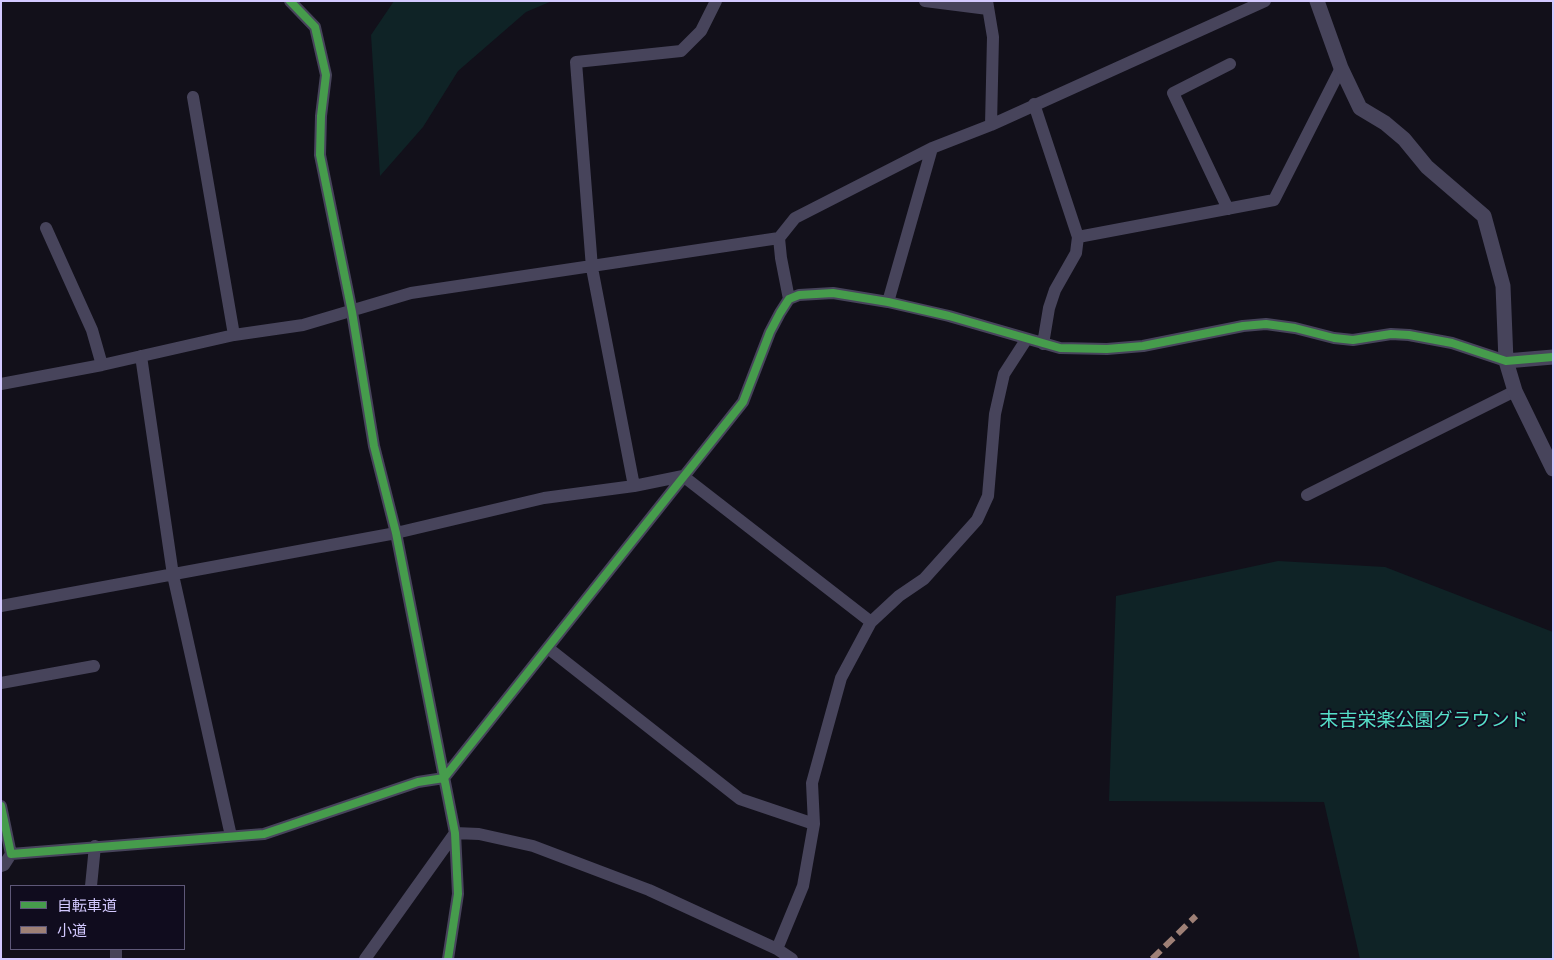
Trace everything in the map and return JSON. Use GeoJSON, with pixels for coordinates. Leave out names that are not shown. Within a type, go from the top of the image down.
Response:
{"type":"FeatureCollection","features":[{"type":"Feature","properties":{"kind":"street"},"geometry":{"type":"LineString","coordinates":[[290,1],[315,26],[326,75],[321,116],[320,155],[352,312],[374,446],[396,533],[455,833],[458,894],[448,959]]}},
{"type":"Feature","properties":{"kind":"street"},"geometry":{"type":"LineString","coordinates":[[634,486],[592,268],[576,62],[681,51],[701,31],[716,1]]}},
{"type":"Feature","properties":{"kind":"street"},"geometry":{"type":"LineString","coordinates":[[925,1],[988,5],[993,37],[991,124]]}},
{"type":"Feature","properties":{"kind":"street"},"geometry":{"type":"LineString","coordinates":[[1,384],[102,365],[234,335],[303,325],[411,293],[592,268],[779,238],[795,218],[932,148],[991,124],[1265,1]]}},
{"type":"Feature","properties":{"kind":"street"},"geometry":{"type":"LineString","coordinates":[[1317,1],[1341,68],[1360,108],[1385,123],[1404,139],[1427,167],[1484,216],[1504,286],[1506,361],[1515,391],[1553,469]]}},
{"type":"Feature","properties":{"kind":"street"},"geometry":{"type":"LineString","coordinates":[[1228,209],[1173,93],[1230,64]]}},
{"type":"Feature","properties":{"kind":"street"},"geometry":{"type":"LineString","coordinates":[[1078,237],[1274,200],[1341,68]]}},
{"type":"Feature","properties":{"kind":"street"},"geometry":{"type":"LineString","coordinates":[[193,97],[234,335]]}},
{"type":"Feature","properties":{"kind":"street"},"geometry":{"type":"LineString","coordinates":[[1034,104],[1078,237],[1076,253],[1055,290],[1049,308],[1043,344]]}},
{"type":"Feature","properties":{"kind":"street"},"geometry":{"type":"LineString","coordinates":[[888,302],[932,148]]}},
{"type":"Feature","properties":{"kind":"street"},"geometry":{"type":"LineString","coordinates":[[46,228],[92,330],[102,365]]}},
{"type":"Feature","properties":{"kind":"street"},"geometry":{"type":"LineString","coordinates":[[11,854],[264,834],[418,782],[444,778],[742,402],[770,332],[789,299],[779,238]]}},
{"type":"Feature","properties":{"kind":"street"},"geometry":{"type":"LineString","coordinates":[[789,299],[815,292],[888,302],[949,316],[1026,340],[1060,348],[1082,350],[1144,346],[1243,326],[1266,324],[1353,340],[1391,334],[1409,334],[1452,343],[1506,361],[1553,356]]}},
{"type":"Feature","properties":{"kind":"street"},"geometry":{"type":"LineString","coordinates":[[777,949],[803,886],[814,824],[812,784],[841,678],[871,622],[900,596],[924,579],[977,520],[988,496],[994,414],[1004,374],[1026,340]]}},
{"type":"Feature","properties":{"kind":"street"},"geometry":{"type":"LineString","coordinates":[[141,356],[173,575],[231,836]]}},
{"type":"Feature","properties":{"kind":"street"},"geometry":{"type":"LineString","coordinates":[[1307,495],[1515,391]]}},
{"type":"Feature","properties":{"kind":"street"},"geometry":{"type":"LineString","coordinates":[[1,606],[396,533],[544,498],[634,486],[683,476],[871,622]]}},
{"type":"Feature","properties":{"kind":"street"},"geometry":{"type":"LineString","coordinates":[[548,648],[740,799],[814,824]]}},
{"type":"Feature","properties":{"kind":"street"},"geometry":{"type":"LineString","coordinates":[[1,683],[94,666]]}},
{"type":"Feature","properties":{"kind":"street"},"geometry":{"type":"LineString","coordinates":[[1,806],[11,854],[4,866],[1,866]]}},
{"type":"Feature","properties":{"kind":"street"},"geometry":{"type":"LineString","coordinates":[[455,833],[479,834],[533,846],[649,890],[777,949],[792,959]]}},
{"type":"Feature","properties":{"kind":"street"},"geometry":{"type":"LineString","coordinates":[[365,959],[455,833]]}},
{"type":"Feature","properties":{"kind":"street"},"geometry":{"type":"LineString","coordinates":[[91,885],[95,846]]}},
{"type":"Feature","properties":{"kind":"green space"},"geometry":{"type":"Polygon","coordinates":[[[394,1],[552,1],[526,12],[458,71],[423,127],[380,176],[371,35],[394,1]]]}},
{"type":"Feature","properties":{"kind":"green space","name":"末吉栄楽公園グラウンド"},"geometry":{"type":"Polygon","coordinates":[[[1278,561],[1385,567],[1553,632],[1553,959],[1360,959],[1324,802],[1109,801],[1116,596],[1278,561]]]}},
{"type":"Feature","properties":{"kind":"marked path"},"geometry":{"type":"LineString","coordinates":[[1152,959],[1196,916]]}},
{"type":"Feature","properties":{"kind":"cycle path"},"geometry":{"type":"LineString","coordinates":[[290,1],[315,27],[326,75],[321,116],[320,155],[352,312],[374,446],[396,533],[455,833],[458,894],[448,959]]}},
{"type":"Feature","properties":{"kind":"cycle path"},"geometry":{"type":"LineString","coordinates":[[1,806],[11,854],[264,834],[418,782],[444,778],[743,402],[770,332],[789,299],[799,295],[833,293],[888,302],[949,316],[1060,348],[1107,349],[1143,346],[1243,326],[1266,324],[1353,340],[1391,334],[1409,335],[1452,343],[1506,361],[1553,357]]}}]}
